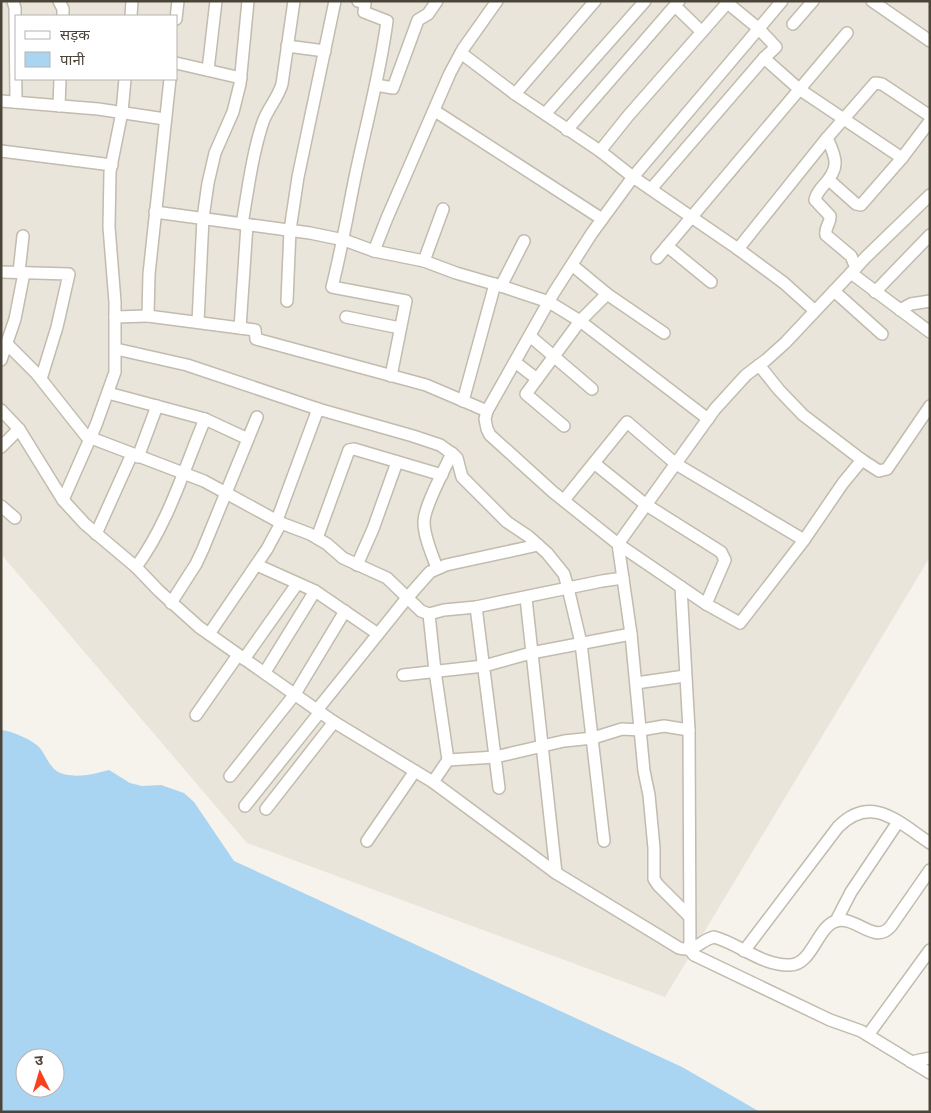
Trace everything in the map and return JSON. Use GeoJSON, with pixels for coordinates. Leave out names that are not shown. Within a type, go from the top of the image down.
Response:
{"type":"FeatureCollection","features":[{"type":"Feature","properties":{"kind":"street"},"geometry":{"type":"LineString","coordinates":[[13,1],[15,15]]}},
{"type":"Feature","properties":{"kind":"street"},"geometry":{"type":"LineString","coordinates":[[59,1],[63,9],[63,15]]}},
{"type":"Feature","properties":{"kind":"street"},"geometry":{"type":"LineString","coordinates":[[132,1],[132,15]]}},
{"type":"Feature","properties":{"kind":"street"},"geometry":{"type":"LineString","coordinates":[[176,15],[178,1]]}},
{"type":"Feature","properties":{"kind":"street"},"geometry":{"type":"LineString","coordinates":[[208,70],[216,1]]}},
{"type":"Feature","properties":{"kind":"street"},"geometry":{"type":"LineString","coordinates":[[198,322],[203,218],[208,183],[215,153],[233,112],[241,78],[248,1]]}},
{"type":"Feature","properties":{"kind":"street"},"geometry":{"type":"LineString","coordinates":[[240,328],[244,224],[256,146],[267,112],[281,89],[294,1]]}},
{"type":"Feature","properties":{"kind":"street"},"geometry":{"type":"LineString","coordinates":[[287,301],[290,230],[303,151],[335,1]]}},
{"type":"Feature","properties":{"kind":"street"},"geometry":{"type":"LineString","coordinates":[[376,85],[394,88],[418,20],[428,14],[437,1]]}},
{"type":"Feature","properties":{"kind":"street"},"geometry":{"type":"LineString","coordinates":[[374,250],[450,73],[461,53],[497,1]]}},
{"type":"Feature","properties":{"kind":"street"},"geometry":{"type":"LineString","coordinates":[[515,94],[595,1]]}},
{"type":"Feature","properties":{"kind":"street"},"geometry":{"type":"LineString","coordinates":[[545,114],[626,25],[645,1]]}},
{"type":"Feature","properties":{"kind":"street"},"geometry":{"type":"LineString","coordinates":[[782,1],[633,177],[602,219],[549,302],[487,411],[485,419],[486,428],[490,435],[553,492],[618,544],[706,604],[740,623],[804,540],[843,483],[862,460]]}},
{"type":"Feature","properties":{"kind":"street"},"geometry":{"type":"LineString","coordinates":[[793,24],[813,1]]}},
{"type":"Feature","properties":{"kind":"street"},"geometry":{"type":"LineString","coordinates":[[872,1],[885,11],[928,35]]}},
{"type":"Feature","properties":{"kind":"street"},"geometry":{"type":"LineString","coordinates":[[885,11],[892,1]]}},
{"type":"Feature","properties":{"kind":"street"},"geometry":{"type":"LineString","coordinates":[[361,2],[365,3],[364,12],[387,21],[376,85],[354,182],[344,240],[332,287],[406,301],[391,376]]}},
{"type":"Feature","properties":{"kind":"street"},"geometry":{"type":"LineString","coordinates":[[600,151],[727,2],[758,28],[776,47],[764,58],[651,189]]}},
{"type":"Feature","properties":{"kind":"street"},"geometry":{"type":"LineString","coordinates":[[567,130],[677,4],[702,32]]}},
{"type":"Feature","properties":{"kind":"street"},"geometry":{"type":"LineString","coordinates":[[657,258],[847,33]]}},
{"type":"Feature","properties":{"kind":"street"},"geometry":{"type":"LineString","coordinates":[[287,46],[325,51]]}},
{"type":"Feature","properties":{"kind":"street"},"geometry":{"type":"LineString","coordinates":[[461,53],[515,94],[600,151],[633,177],[738,249],[814,310]]}},
{"type":"Feature","properties":{"kind":"street"},"geometry":{"type":"LineString","coordinates":[[764,58],[799,89],[902,158]]}},
{"type":"Feature","properties":{"kind":"street"},"geometry":{"type":"LineString","coordinates":[[178,63],[241,78]]}},
{"type":"Feature","properties":{"kind":"street"},"geometry":{"type":"LineString","coordinates":[[16,80],[16,102]]}},
{"type":"Feature","properties":{"kind":"street"},"geometry":{"type":"LineString","coordinates":[[59,106],[60,80]]}},
{"type":"Feature","properties":{"kind":"street"},"geometry":{"type":"LineString","coordinates":[[63,500],[91,439],[115,372],[115,317],[109,227],[112,165],[122,112],[125,80]]}},
{"type":"Feature","properties":{"kind":"street"},"geometry":{"type":"LineString","coordinates":[[148,316],[155,212],[170,80]]}},
{"type":"Feature","properties":{"kind":"street"},"geometry":{"type":"LineString","coordinates":[[738,249],[827,138],[872,86],[877,83],[882,84],[930,116]]}},
{"type":"Feature","properties":{"kind":"street"},"geometry":{"type":"LineString","coordinates":[[1,101],[122,112],[165,119]]}},
{"type":"Feature","properties":{"kind":"street"},"geometry":{"type":"LineString","coordinates":[[435,111],[602,219]]}},
{"type":"Feature","properties":{"kind":"street"},"geometry":{"type":"LineString","coordinates":[[829,180],[856,204],[860,205],[902,158],[930,122]]}},
{"type":"Feature","properties":{"kind":"street"},"geometry":{"type":"LineString","coordinates":[[827,138],[836,162],[834,172],[816,195],[815,200],[830,216],[825,231],[826,235],[851,256],[853,271],[875,292],[930,332]]}},
{"type":"Feature","properties":{"kind":"street"},"geometry":{"type":"LineString","coordinates":[[1,150],[112,165]]}},
{"type":"Feature","properties":{"kind":"street"},"geometry":{"type":"LineString","coordinates":[[689,916],[658,885],[654,878],[654,848],[631,634],[618,544],[708,419],[746,375],[785,343],[814,310],[930,195]]}},
{"type":"Feature","properties":{"kind":"street"},"geometry":{"type":"LineString","coordinates":[[424,261],[442,209]]}},
{"type":"Feature","properties":{"kind":"street"},"geometry":{"type":"LineString","coordinates":[[155,212],[290,230],[344,240],[374,250],[424,261],[549,302],[580,321],[708,419]]}},
{"type":"Feature","properties":{"kind":"street"},"geometry":{"type":"LineString","coordinates":[[875,292],[930,235]]}},
{"type":"Feature","properties":{"kind":"street"},"geometry":{"type":"LineString","coordinates":[[1,360],[15,319],[22,272],[23,236]]}},
{"type":"Feature","properties":{"kind":"street"},"geometry":{"type":"LineString","coordinates":[[463,401],[498,285],[524,242]]}},
{"type":"Feature","properties":{"kind":"street"},"geometry":{"type":"LineString","coordinates":[[667,246],[711,282]]}},
{"type":"Feature","properties":{"kind":"street"},"geometry":{"type":"LineString","coordinates":[[572,265],[607,294],[664,333]]}},
{"type":"Feature","properties":{"kind":"street"},"geometry":{"type":"LineString","coordinates":[[1,272],[69,274],[57,327],[40,379]]}},
{"type":"Feature","properties":{"kind":"street"},"geometry":{"type":"LineString","coordinates":[[834,291],[882,334]]}},
{"type":"Feature","properties":{"kind":"street"},"geometry":{"type":"LineString","coordinates":[[564,426],[526,394],[580,321],[607,294]]}},
{"type":"Feature","properties":{"kind":"street"},"geometry":{"type":"LineString","coordinates":[[900,310],[911,304],[930,301]]}},
{"type":"Feature","properties":{"kind":"street"},"geometry":{"type":"LineString","coordinates":[[115,317],[148,316],[255,330],[256,339],[426,385],[487,411]]}},
{"type":"Feature","properties":{"kind":"street"},"geometry":{"type":"LineString","coordinates":[[346,316],[400,328]]}},
{"type":"Feature","properties":{"kind":"street"},"geometry":{"type":"LineString","coordinates":[[530,336],[592,389]]}},
{"type":"Feature","properties":{"kind":"street"},"geometry":{"type":"LineString","coordinates":[[7,344],[40,379],[86,436],[204,481],[279,522],[310,534],[343,558],[387,578],[421,611],[429,614],[444,610],[476,607],[624,578]]}},
{"type":"Feature","properties":{"kind":"street"},"geometry":{"type":"LineString","coordinates":[[116,349],[187,364],[318,409],[413,436],[440,445],[452,452],[457,458],[462,477],[507,522],[547,553],[564,574],[581,643],[604,841]]}},
{"type":"Feature","properties":{"kind":"street"},"geometry":{"type":"LineString","coordinates":[[515,362],[537,379]]}},
{"type":"Feature","properties":{"kind":"street"},"geometry":{"type":"LineString","coordinates":[[760,365],[779,390],[803,415],[879,471],[887,469],[930,406]]}},
{"type":"Feature","properties":{"kind":"street"},"geometry":{"type":"LineString","coordinates":[[108,393],[205,419],[248,439]]}},
{"type":"Feature","properties":{"kind":"street"},"geometry":{"type":"LineString","coordinates":[[96,534],[135,456],[157,406]]}},
{"type":"Feature","properties":{"kind":"street"},"geometry":{"type":"LineString","coordinates":[[208,634],[257,565],[279,522],[318,409]]}},
{"type":"Feature","properties":{"kind":"street"},"geometry":{"type":"LineString","coordinates":[[1,410],[19,429],[63,500],[96,534],[136,568],[171,603],[208,634],[334,722],[433,782],[556,873],[679,948],[690,950],[707,939],[714,937],[769,962],[784,965],[797,964],[805,957],[826,929],[836,921],[851,892],[898,822]]}},
{"type":"Feature","properties":{"kind":"street"},"geometry":{"type":"LineString","coordinates":[[171,603],[196,564],[258,416]]}},
{"type":"Feature","properties":{"kind":"street"},"geometry":{"type":"LineString","coordinates":[[136,568],[150,549],[162,524],[205,419]]}},
{"type":"Feature","properties":{"kind":"street"},"geometry":{"type":"LineString","coordinates":[[564,500],[627,422],[676,464],[804,540]]}},
{"type":"Feature","properties":{"kind":"street"},"geometry":{"type":"LineString","coordinates":[[1,447],[19,429]]}},
{"type":"Feature","properties":{"kind":"street"},"geometry":{"type":"LineString","coordinates":[[317,538],[349,450],[354,449],[442,475]]}},
{"type":"Feature","properties":{"kind":"street"},"geometry":{"type":"LineString","coordinates":[[437,568],[424,521],[425,514],[452,452]]}},
{"type":"Feature","properties":{"kind":"street"},"geometry":{"type":"LineString","coordinates":[[357,565],[373,529],[397,462]]}},
{"type":"Feature","properties":{"kind":"street"},"geometry":{"type":"LineString","coordinates":[[594,463],[646,504],[721,552],[725,560],[706,604]]}},
{"type":"Feature","properties":{"kind":"street"},"geometry":{"type":"LineString","coordinates":[[1,506],[15,518]]}},
{"type":"Feature","properties":{"kind":"street"},"geometry":{"type":"LineString","coordinates":[[245,806],[283,760],[378,634],[423,578],[437,568],[538,545]]}},
{"type":"Feature","properties":{"kind":"street"},"geometry":{"type":"LineString","coordinates":[[257,565],[315,591],[378,634]]}},
{"type":"Feature","properties":{"kind":"street"},"geometry":{"type":"LineString","coordinates":[[196,715],[297,584]]}},
{"type":"Feature","properties":{"kind":"street"},"geometry":{"type":"LineString","coordinates":[[681,587],[689,730],[690,950],[694,955],[756,986],[868,1035],[930,1073]]}},
{"type":"Feature","properties":{"kind":"street"},"geometry":{"type":"LineString","coordinates":[[265,672],[315,591]]}},
{"type":"Feature","properties":{"kind":"street"},"geometry":{"type":"LineString","coordinates":[[526,598],[556,873]]}},
{"type":"Feature","properties":{"kind":"street"},"geometry":{"type":"LineString","coordinates":[[476,607],[499,788]]}},
{"type":"Feature","properties":{"kind":"street"},"geometry":{"type":"LineString","coordinates":[[230,776],[295,694],[346,612]]}},
{"type":"Feature","properties":{"kind":"street"},"geometry":{"type":"LineString","coordinates":[[429,614],[448,760],[433,782]]}},
{"type":"Feature","properties":{"kind":"street"},"geometry":{"type":"LineString","coordinates":[[403,675],[484,666],[531,653],[631,634]]}},
{"type":"Feature","properties":{"kind":"street"},"geometry":{"type":"LineString","coordinates":[[636,683],[686,676]]}},
{"type":"Feature","properties":{"kind":"street"},"geometry":{"type":"LineString","coordinates":[[266,809],[334,722]]}},
{"type":"Feature","properties":{"kind":"street"},"geometry":{"type":"LineString","coordinates":[[448,760],[494,757],[564,741],[593,738],[622,729],[640,730],[664,726],[689,730]]}},
{"type":"Feature","properties":{"kind":"street"},"geometry":{"type":"LineString","coordinates":[[367,841],[415,771]]}},
{"type":"Feature","properties":{"kind":"street"},"geometry":{"type":"LineString","coordinates":[[744,950],[845,821],[861,812],[877,811],[930,843]]}},
{"type":"Feature","properties":{"kind":"street"},"geometry":{"type":"LineString","coordinates":[[836,921],[848,920],[876,934],[884,933],[891,926],[930,870]]}},
{"type":"Feature","properties":{"kind":"street"},"geometry":{"type":"LineString","coordinates":[[868,1035],[930,950]]}},
{"type":"Feature","properties":{"kind":"street"},"geometry":{"type":"LineString","coordinates":[[911,1062],[930,1058]]}},
{"type":"Feature","properties":{"kind":"shaded area"},"geometry":{"type":"Polygon","coordinates":[[[1,1],[930,1],[930,557],[665,997],[247,843],[1,554],[1,1]]]}},
{"type":"Feature","properties":{"kind":"water"},"geometry":{"type":"Polygon","coordinates":[[[1,730],[22,736],[37,745],[55,770],[63,774],[81,776],[109,770],[130,783],[142,786],[161,785],[184,793],[194,802],[234,861],[682,1067],[760,1112],[1,1112],[1,730]]]}}]}
